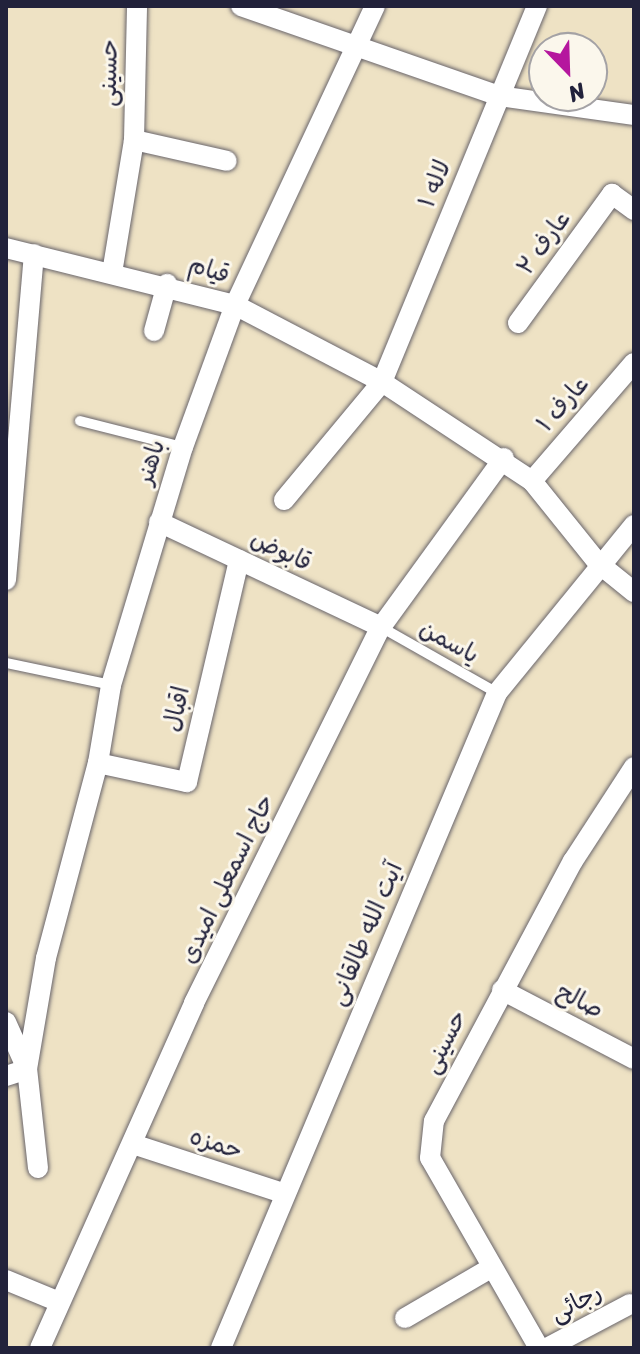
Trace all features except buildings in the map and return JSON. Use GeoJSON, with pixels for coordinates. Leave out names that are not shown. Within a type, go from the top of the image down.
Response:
{"type":"FeatureCollection","features":[{"type":"Feature","properties":{"kind":"street","name":"حسینی"},"geometry":{"type":"LineString","coordinates":[[112,273],[134,140],[137,6]]}},
{"type":"Feature","properties":{"kind":"street"},"geometry":{"type":"LineString","coordinates":[[241,6],[356,42],[499,96],[634,115]]}},
{"type":"Feature","properties":{"kind":"street","name":"باهنر"},"geometry":{"type":"LineString","coordinates":[[27,1069],[46,958],[98,763],[111,685],[183,447],[235,305],[375,6]]}},
{"type":"Feature","properties":{"kind":"street","name":"لاله ۱"},"geometry":{"type":"LineString","coordinates":[[382,382],[537,6]]}},
{"type":"Feature","properties":{"kind":"street","name":"حسینی"},"geometry":{"type":"LineString","coordinates":[[134,140],[227,161]]}},
{"type":"Feature","properties":{"kind":"street","name":"عارف ۲"},"geometry":{"type":"LineString","coordinates":[[518,323],[612,194],[634,210]]}},
{"type":"Feature","properties":{"kind":"street","name":"قیام"},"geometry":{"type":"LineString","coordinates":[[6,248],[167,284],[235,305],[382,382]]}},
{"type":"Feature","properties":{"kind":"street"},"geometry":{"type":"LineString","coordinates":[[6,580],[34,254]]}},
{"type":"Feature","properties":{"kind":"street"},"geometry":{"type":"LineString","coordinates":[[154,331],[167,284]]}},
{"type":"Feature","properties":{"kind":"street","name":"عارف ۱"},"geometry":{"type":"LineString","coordinates":[[532,481],[634,363]]}},
{"type":"Feature","properties":{"kind":"street"},"geometry":{"type":"LineString","coordinates":[[284,500],[382,382],[504,458],[532,481],[598,563],[634,592]]}},
{"type":"Feature","properties":{"kind":"street","name":"حاج اسمعلی امیدی"},"geometry":{"type":"LineString","coordinates":[[40,1348],[194,1003],[381,627],[504,458]]}},
{"type":"Feature","properties":{"kind":"street","name":"قابوض"},"geometry":{"type":"LineString","coordinates":[[159,522],[381,627]]}},
{"type":"Feature","properties":{"kind":"street","name":"آیت الله طالقانی"},"geometry":{"type":"LineString","coordinates":[[221,1348],[283,1193],[497,693],[598,563],[634,525]]}},
{"type":"Feature","properties":{"kind":"street","name":"اقبال"},"geometry":{"type":"LineString","coordinates":[[98,763],[187,782],[239,560]]}},
{"type":"Feature","properties":{"kind":"street","name":"حسینی"},"geometry":{"type":"LineString","coordinates":[[539,1348],[430,1158],[434,1121],[573,861],[634,767]]}},
{"type":"Feature","properties":{"kind":"street","name":"صالح"},"geometry":{"type":"LineString","coordinates":[[502,990],[634,1059]]}},
{"type":"Feature","properties":{"kind":"street"},"geometry":{"type":"LineString","coordinates":[[6,1022],[27,1069],[38,1168]]}},
{"type":"Feature","properties":{"kind":"street"},"geometry":{"type":"LineString","coordinates":[[6,1076],[27,1069]]}},
{"type":"Feature","properties":{"kind":"street","name":"حمزه"},"geometry":{"type":"LineString","coordinates":[[133,1144],[283,1193]]}},
{"type":"Feature","properties":{"kind":"street"},"geometry":{"type":"LineString","coordinates":[[405,1318],[491,1268]]}},
{"type":"Feature","properties":{"kind":"street"},"geometry":{"type":"LineString","coordinates":[[6,1280],[59,1302]]}},
{"type":"Feature","properties":{"kind":"street","name":"رجائی"},"geometry":{"type":"LineString","coordinates":[[547,1348],[633,1300]]}},
{"type":"Feature","properties":{"kind":"lane"},"geometry":{"type":"LineString","coordinates":[[80,421],[183,447]]}},
{"type":"Feature","properties":{"kind":"lane","name":"یاسمن"},"geometry":{"type":"LineString","coordinates":[[381,627],[497,693]]}},
{"type":"Feature","properties":{"kind":"lane"},"geometry":{"type":"LineString","coordinates":[[6,663],[111,685]]}}]}
